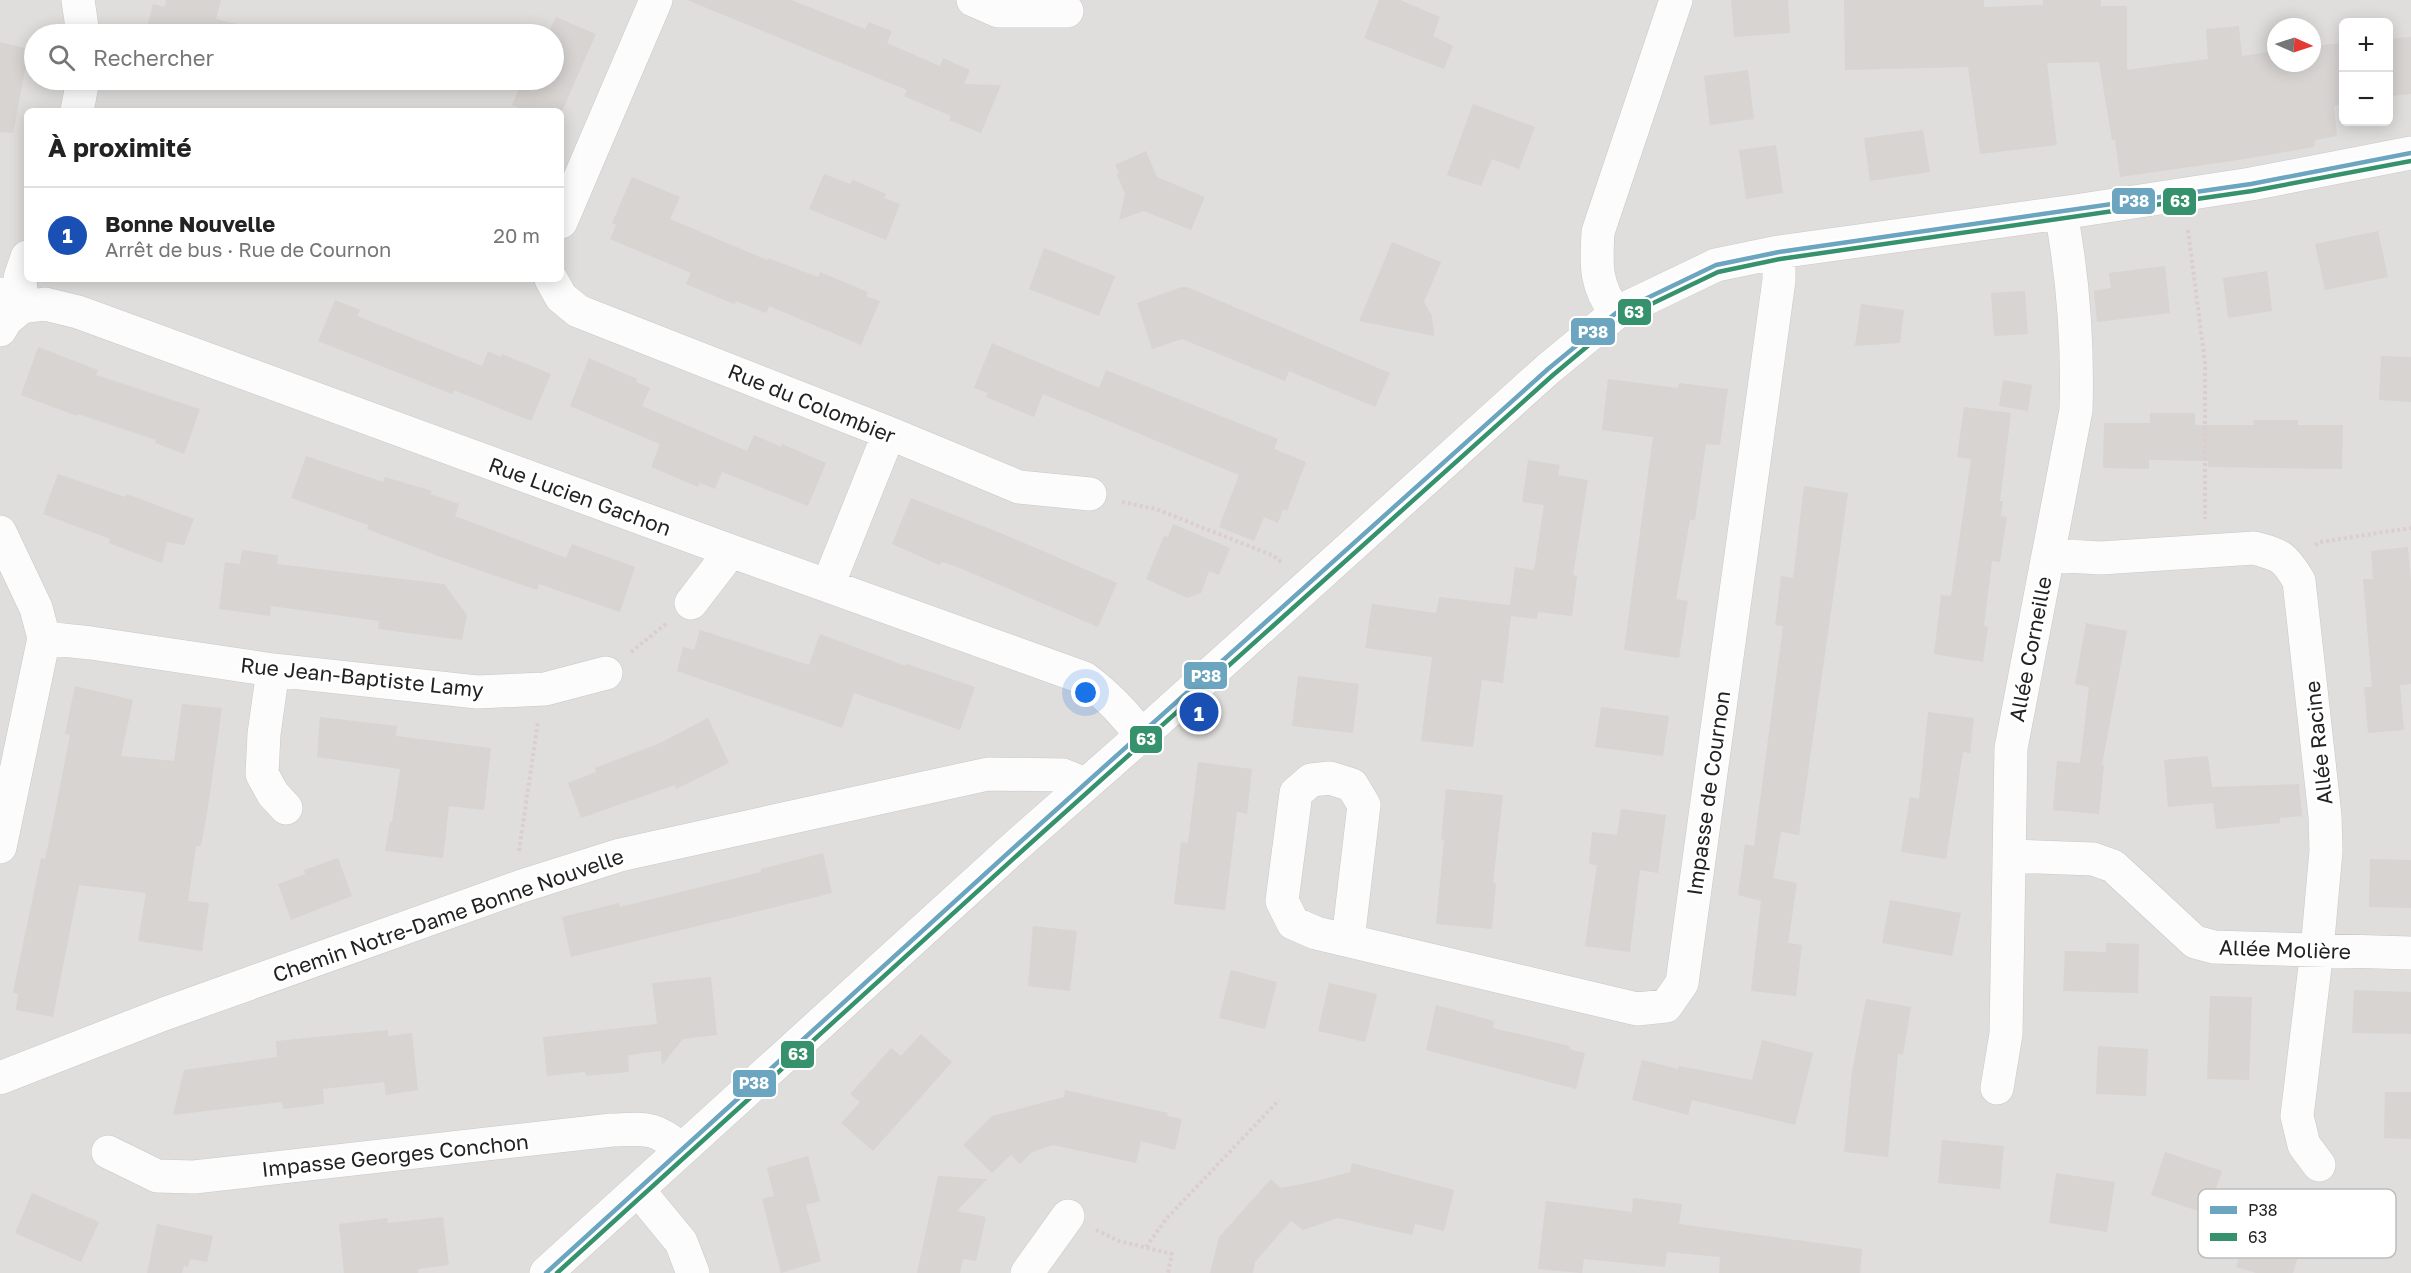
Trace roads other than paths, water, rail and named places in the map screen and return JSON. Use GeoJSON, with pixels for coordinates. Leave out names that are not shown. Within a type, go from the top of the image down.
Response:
{"type":"FeatureCollection","features":[{"type":"Feature","properties":{"kind":"street"},"geometry":{"type":"LineString","coordinates":[[78,0],[82,24]]}},
{"type":"Feature","properties":{"kind":"street"},"geometry":{"type":"LineString","coordinates":[[564,215],[656,0]]}},
{"type":"Feature","properties":{"kind":"street"},"geometry":{"type":"LineString","coordinates":[[973,0],[998,11],[1067,11]]}},
{"type":"Feature","properties":{"kind":"street"},"geometry":{"type":"LineString","coordinates":[[1616,313],[1604,297],[1601,286],[1596,263],[1598,232],[1676,0]]}},
{"type":"Feature","properties":{"kind":"street"},"geometry":{"type":"LineString","coordinates":[[77,108],[80,90]]}},
{"type":"Feature","properties":{"kind":"street"},"geometry":{"type":"LineString","coordinates":[[546,1273],[1085,784],[1548,369],[1616,313],[1716,265],[1779,252],[2251,184],[2411,153]]}},
{"type":"Feature","properties":{"kind":"street","name":"Allée Corneille"},"geometry":{"type":"LineString","coordinates":[[1996,1088],[2006,1034],[2011,748],[2076,410],[2077,372],[2067,244],[2061,213]]}},
{"type":"Feature","properties":{"kind":"street","name":"Impasse de Cournon"},"geometry":{"type":"LineString","coordinates":[[1348,940],[1637,1008],[1666,1006],[1682,983],[1779,280],[1779,252]]}},
{"type":"Feature","properties":{"kind":"street"},"geometry":{"type":"LineString","coordinates":[[7,310],[24,266]]}},
{"type":"Feature","properties":{"kind":"street","name":"Rue du Colombier"},"geometry":{"type":"LineString","coordinates":[[553,282],[561,297],[578,311],[1020,487],[1090,494]]}},
{"type":"Feature","properties":{"kind":"street","name":"Rue Lucien Gachon"},"geometry":{"type":"LineString","coordinates":[[7,310],[45,304],[78,312],[1084,678],[1125,713],[1141,736]]}},
{"type":"Feature","properties":{"kind":"street"},"geometry":{"type":"LineString","coordinates":[[828,585],[889,433]]}},
{"type":"Feature","properties":{"kind":"street"},"geometry":{"type":"LineString","coordinates":[[0,532],[36,608],[44,638],[0,847]]}},
{"type":"Feature","properties":{"kind":"street","name":"Allée Racine"},"geometry":{"type":"LineString","coordinates":[[2048,555],[2101,558],[2254,548],[2287,560],[2299,581],[2325,816],[2326,851],[2318,950],[2297,1116],[2304,1145],[2319,1165]]}},
{"type":"Feature","properties":{"kind":"street"},"geometry":{"type":"LineString","coordinates":[[691,603],[731,551]]}},
{"type":"Feature","properties":{"kind":"street","name":"Rue Jean-Baptiste Lamy"},"geometry":{"type":"LineString","coordinates":[[44,638],[273,670],[477,692],[545,688],[606,672]]}},
{"type":"Feature","properties":{"kind":"street"},"geometry":{"type":"LineString","coordinates":[[273,670],[264,734],[262,774],[273,794],[286,808]]}},
{"type":"Feature","properties":{"kind":"street","name":"Chemin Notre-Dame Bonne Nouvelle"},"geometry":{"type":"LineString","coordinates":[[0,1078],[164,1014],[522,886],[631,853],[988,774],[1063,775],[1085,784]]}},
{"type":"Feature","properties":{"kind":"street","name":"Allée Molière"},"geometry":{"type":"LineString","coordinates":[[2010,856],[2093,859],[2114,866],[2195,942],[2214,947],[2411,954]]}},
{"type":"Feature","properties":{"kind":"street","name":"Impasse Georges Conchon"},"geometry":{"type":"LineString","coordinates":[[108,1152],[157,1176],[194,1177],[612,1130],[641,1129],[663,1134],[681,1149]]}},
{"type":"Feature","properties":{"kind":"street"},"geometry":{"type":"LineString","coordinates":[[639,1191],[681,1242],[693,1273]]}},
{"type":"Feature","properties":{"kind":"street"},"geometry":{"type":"LineString","coordinates":[[1027,1273],[1068,1216]]}},
{"type":"Feature","properties":{"kind":"place","name":"Bonne Nouvelle"},"geometry":{"type":"Point","coordinates":[1199,712]}}]}
